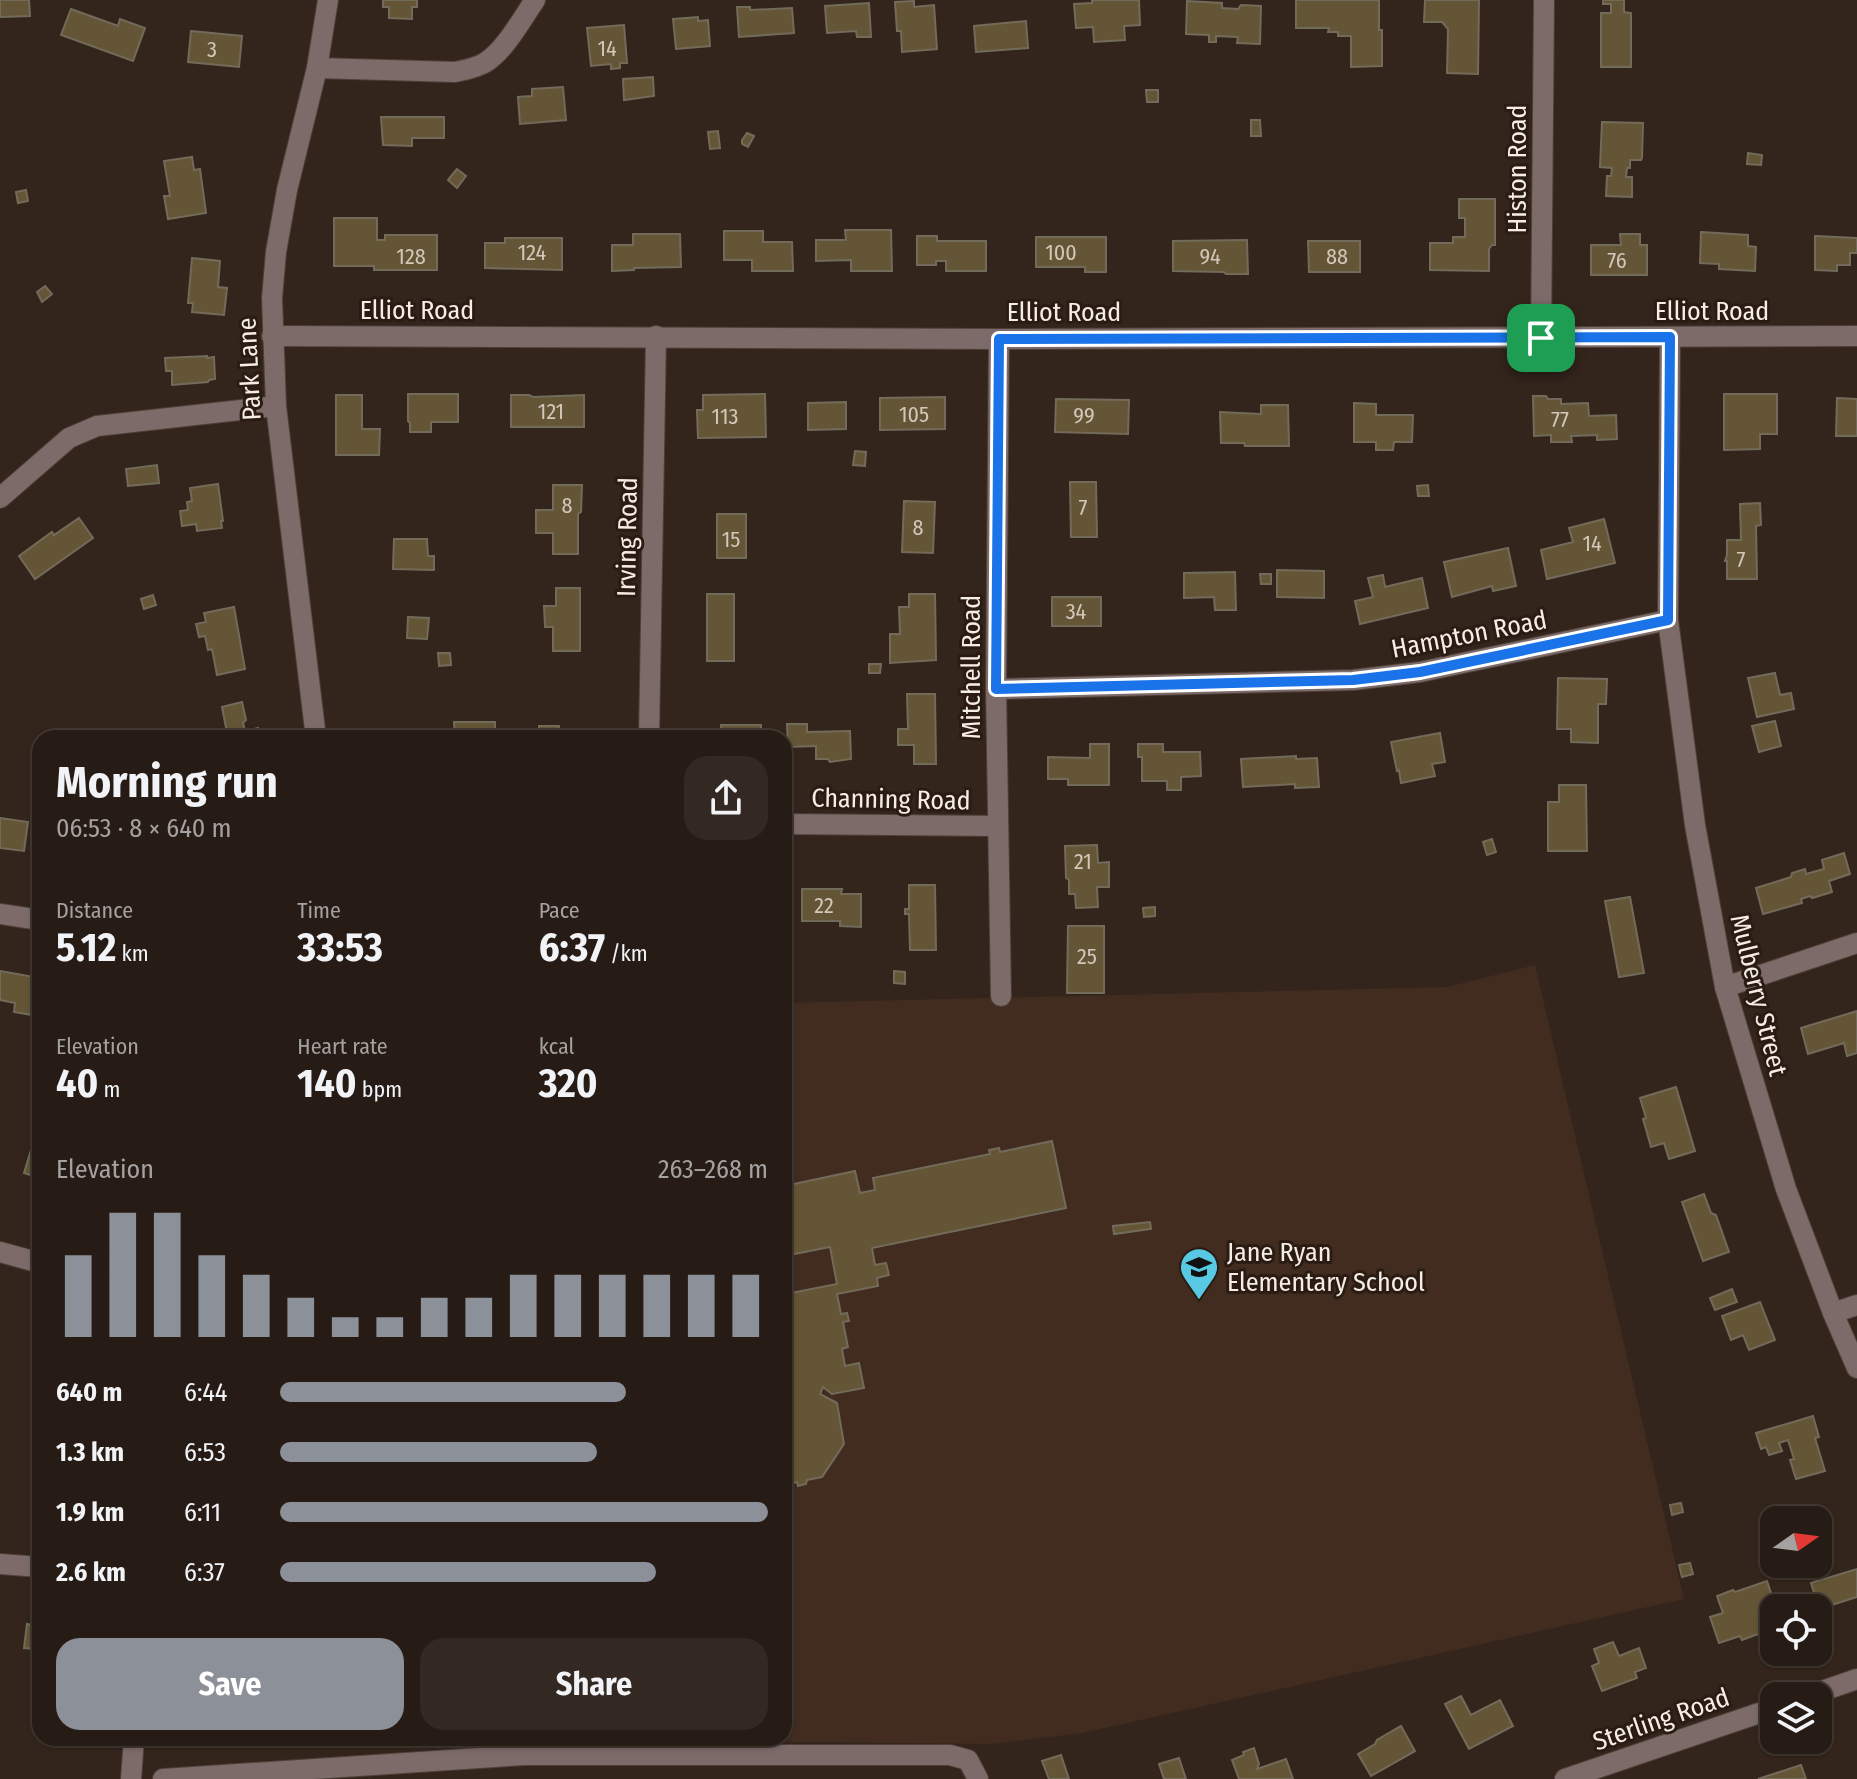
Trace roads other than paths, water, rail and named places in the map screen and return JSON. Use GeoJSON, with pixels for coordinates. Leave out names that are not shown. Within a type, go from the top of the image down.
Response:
{"type":"FeatureCollection","features":[{"type":"Feature","properties":{"kind":"street","name":"Park Lane"},"geometry":{"type":"LineString","coordinates":[[315,730],[276,406],[272,298],[287,190],[317,68],[328,0]]}},
{"type":"Feature","properties":{"kind":"street"},"geometry":{"type":"LineString","coordinates":[[317,68],[455,72],[474,68],[498,52],[535,0]]}},
{"type":"Feature","properties":{"kind":"street","name":"Histon Road"},"geometry":{"type":"LineString","coordinates":[[1541,338],[1544,0]]}},
{"type":"Feature","properties":{"kind":"street","name":"Elliot Road"},"geometry":{"type":"LineString","coordinates":[[272,336],[999,339],[1857,336]]}},
{"type":"Feature","properties":{"kind":"street","name":"Irving Road"},"geometry":{"type":"LineString","coordinates":[[649,730],[656,336]]}},
{"type":"Feature","properties":{"kind":"street"},"geometry":{"type":"LineString","coordinates":[[1668,620],[1670,337]]}},
{"type":"Feature","properties":{"kind":"street","name":"Mitchell Road"},"geometry":{"type":"LineString","coordinates":[[999,339],[996,689],[1001,996]]}},
{"type":"Feature","properties":{"kind":"street"},"geometry":{"type":"LineString","coordinates":[[0,498],[69,438],[97,426],[276,406]]}},
{"type":"Feature","properties":{"kind":"street","name":"Hampton Road"},"geometry":{"type":"LineString","coordinates":[[996,689],[1353,680],[1420,672],[1668,620]]}},
{"type":"Feature","properties":{"kind":"street","name":"Mulberry Street"},"geometry":{"type":"LineString","coordinates":[[1668,620],[1695,825],[1725,987],[1786,1189],[1857,1368]]}},
{"type":"Feature","properties":{"kind":"street","name":"Channing Road"},"geometry":{"type":"LineString","coordinates":[[792,824],[998,826]]}},
{"type":"Feature","properties":{"kind":"street"},"geometry":{"type":"LineString","coordinates":[[0,914],[32,919]]}},
{"type":"Feature","properties":{"kind":"street"},"geometry":{"type":"LineString","coordinates":[[1725,987],[1857,943]]}},
{"type":"Feature","properties":{"kind":"street"},"geometry":{"type":"LineString","coordinates":[[0,1252],[32,1261]]}},
{"type":"Feature","properties":{"kind":"street"},"geometry":{"type":"LineString","coordinates":[[1833,1313],[1857,1305]]}},
{"type":"Feature","properties":{"kind":"street"},"geometry":{"type":"LineString","coordinates":[[0,1564],[32,1566]]}},
{"type":"Feature","properties":{"kind":"street"},"geometry":{"type":"LineString","coordinates":[[1832,1688],[1857,1679]]}},
{"type":"Feature","properties":{"kind":"street","name":"Sterling Road"},"geometry":{"type":"LineString","coordinates":[[1565,1779],[1760,1713]]}},
{"type":"Feature","properties":{"kind":"street"},"geometry":{"type":"LineString","coordinates":[[131,1779],[133,1746]]}},
{"type":"Feature","properties":{"kind":"street"},"geometry":{"type":"LineString","coordinates":[[163,1779],[523,1747],[950,1755],[968,1760],[978,1779]]}},
{"type":"Feature","properties":{"kind":"place","name":"Jane Ryan Elementary School"},"geometry":{"type":"Point","coordinates":[1199,1301]}}]}
